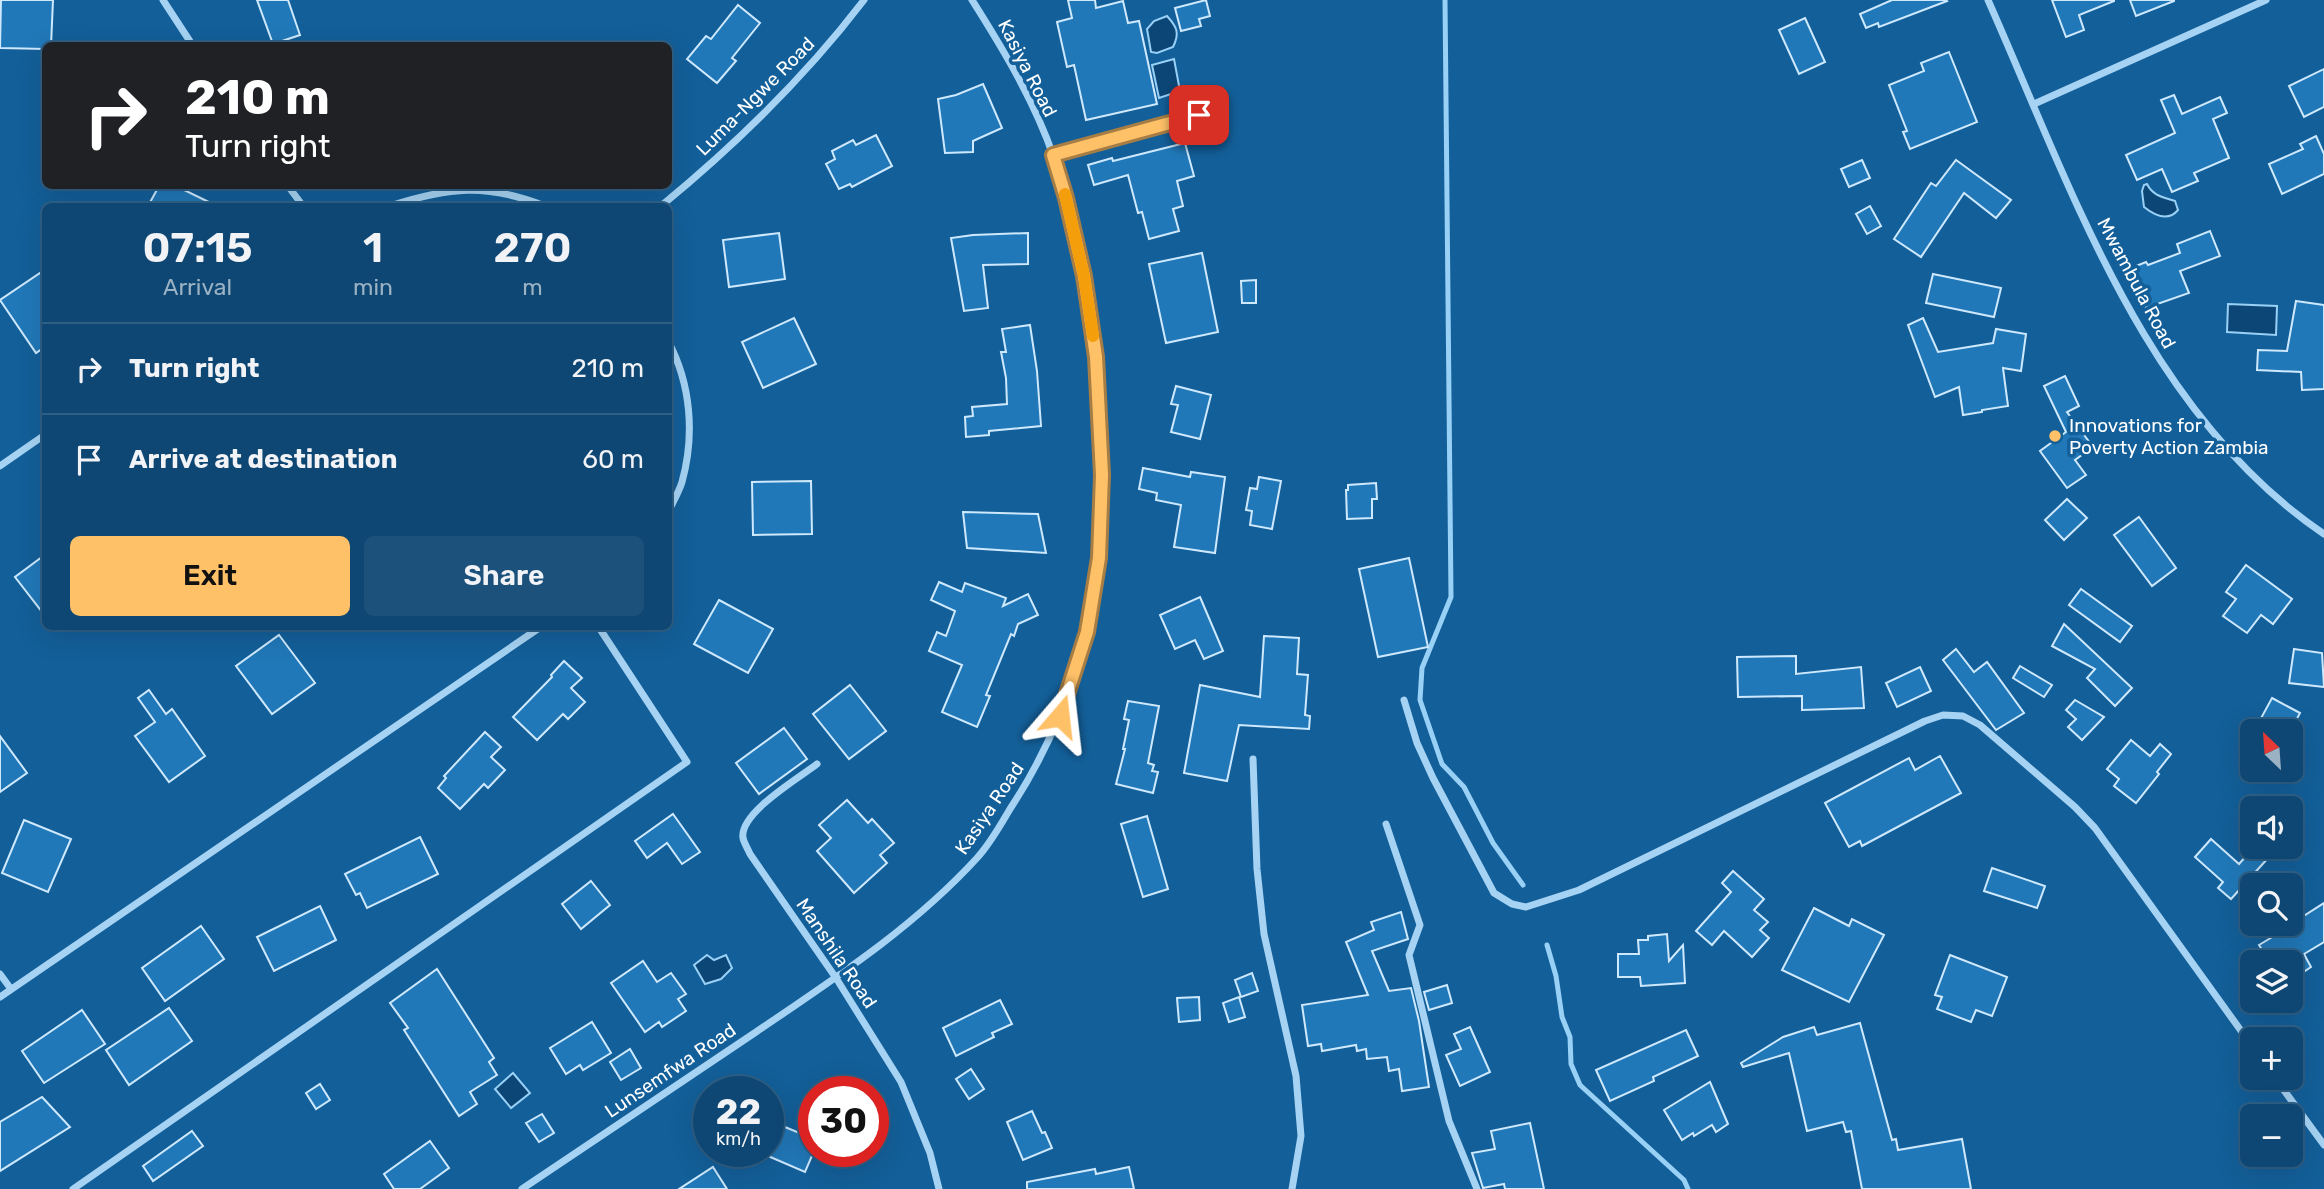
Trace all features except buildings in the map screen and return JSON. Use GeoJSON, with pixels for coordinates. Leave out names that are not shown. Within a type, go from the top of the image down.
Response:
{"type":"FeatureCollection","features":[{"type":"Feature","properties":{"kind":"street"},"geometry":{"type":"LineString","coordinates":[[163,0],[190,42]]}},
{"type":"Feature","properties":{"kind":"street","name":"Luma-Ngwe Road"},"geometry":{"type":"LineString","coordinates":[[664,203],[747,130],[837,35],[864,0]]}},
{"type":"Feature","properties":{"kind":"street","name":"Kasiya Road"},"geometry":{"type":"LineString","coordinates":[[836,978],[922,914],[980,856],[1028,783],[1060,716],[1087,632],[1099,558],[1102,475],[1096,357],[1084,276],[1053,155],[1016,74],[972,0]]}},
{"type":"Feature","properties":{"kind":"street","name":"Mwambula Road"},"geometry":{"type":"LineString","coordinates":[[1989,0],[2078,205],[2128,307],[2169,374],[2204,422],[2250,474],[2301,519],[2324,534]]}},
{"type":"Feature","properties":{"kind":"street"},"geometry":{"type":"LineString","coordinates":[[2034,104],[2266,0]]}},
{"type":"Feature","properties":{"kind":"street"},"geometry":{"type":"LineString","coordinates":[[1053,155],[1224,109]]}},
{"type":"Feature","properties":{"kind":"street"},"geometry":{"type":"LineString","coordinates":[[400,203],[428,194],[475,189],[519,196],[537,203]]}},
{"type":"Feature","properties":{"kind":"street"},"geometry":{"type":"LineString","coordinates":[[672,348],[687,393],[690,440],[682,484],[672,504]]}},
{"type":"Feature","properties":{"kind":"street"},"geometry":{"type":"LineString","coordinates":[[0,466],[42,437]]}},
{"type":"Feature","properties":{"kind":"street"},"geometry":{"type":"LineString","coordinates":[[0,997],[536,630]]}},
{"type":"Feature","properties":{"kind":"street"},"geometry":{"type":"LineString","coordinates":[[73,1189],[687,762],[601,630]]}},
{"type":"Feature","properties":{"kind":"street"},"geometry":{"type":"LineString","coordinates":[[1404,700],[1417,743],[1433,778],[1494,893],[1513,904],[1526,907],[1579,890],[1925,721],[1943,715],[1964,716],[1980,725],[2055,788],[2095,828],[2240,1029]]}},
{"type":"Feature","properties":{"kind":"street"},"geometry":{"type":"LineString","coordinates":[[1253,759],[1257,869],[1264,934],[1296,1076],[1301,1136],[1292,1189]]}},
{"type":"Feature","properties":{"kind":"street","name":"Manshila Road"},"geometry":{"type":"LineString","coordinates":[[817,764],[761,806],[747,821],[743,837],[750,854],[836,978],[901,1082],[930,1153],[939,1189]]}},
{"type":"Feature","properties":{"kind":"street"},"geometry":{"type":"LineString","coordinates":[[1386,824],[1420,925],[1409,956],[1449,1121],[1477,1189]]}},
{"type":"Feature","properties":{"kind":"street"},"geometry":{"type":"LineString","coordinates":[[0,974],[11,989]]}},
{"type":"Feature","properties":{"kind":"street","name":"Lunsemfwa Road"},"geometry":{"type":"LineString","coordinates":[[522,1189],[836,978]]}},
{"type":"Feature","properties":{"kind":"street"},"geometry":{"type":"LineString","coordinates":[[2285,1090],[2324,1145]]}},
{"type":"Feature","properties":{"kind":"water"},"geometry":{"type":"Polygon","coordinates":[[[1167,16],[1176,30],[1173,47],[1157,53],[1151,52],[1147,29],[1154,21],[1167,16]]]}},
{"type":"Feature","properties":{"kind":"water"},"geometry":{"type":"Polygon","coordinates":[[[1174,59],[1180,91],[1159,98],[1152,65],[1174,59]]]}},
{"type":"Feature","properties":{"kind":"water"},"geometry":{"type":"Polygon","coordinates":[[[2147,184],[2155,194],[2175,201],[2178,210],[2165,216],[2157,215],[2144,207],[2142,191],[2147,184]]]}},
{"type":"Feature","properties":{"kind":"water"},"geometry":{"type":"Polygon","coordinates":[[[2228,304],[2277,306],[2276,335],[2227,332],[2228,304]]]}},
{"type":"Feature","properties":{"kind":"water"},"geometry":{"type":"Polygon","coordinates":[[[707,955],[714,960],[726,955],[732,968],[721,979],[705,984],[694,965],[707,955]]]}},
{"type":"Feature","properties":{"kind":"water"},"geometry":{"type":"Polygon","coordinates":[[[513,1073],[530,1093],[511,1108],[495,1089],[513,1073]]]}},
{"type":"Feature","properties":{"kind":"waterway"},"geometry":{"type":"LineString","coordinates":[[1445,0],[1451,597],[1422,668],[1420,700],[1442,764],[1464,787],[1493,843],[1523,885]]}},
{"type":"Feature","properties":{"kind":"waterway"},"geometry":{"type":"LineString","coordinates":[[1547,945],[1556,976],[1562,1017],[1570,1037],[1571,1064],[1580,1085],[1684,1180],[1688,1189]]}},
{"type":"Feature","properties":{"kind":"slow traffic"},"geometry":{"type":"LineString","coordinates":[[1065,194],[1084,276],[1093,336]]}},
{"type":"Feature","properties":{"kind":"place","name":"Innovations for Poverty Action Zambia"},"geometry":{"type":"Point","coordinates":[2055,436]}},
{"type":"Feature","properties":{"kind":"route"},"geometry":{"type":"LineString","coordinates":[[1060,716],[1087,632],[1099,558],[1102,475],[1096,357],[1084,276],[1053,155],[1199,115]]}}]}
